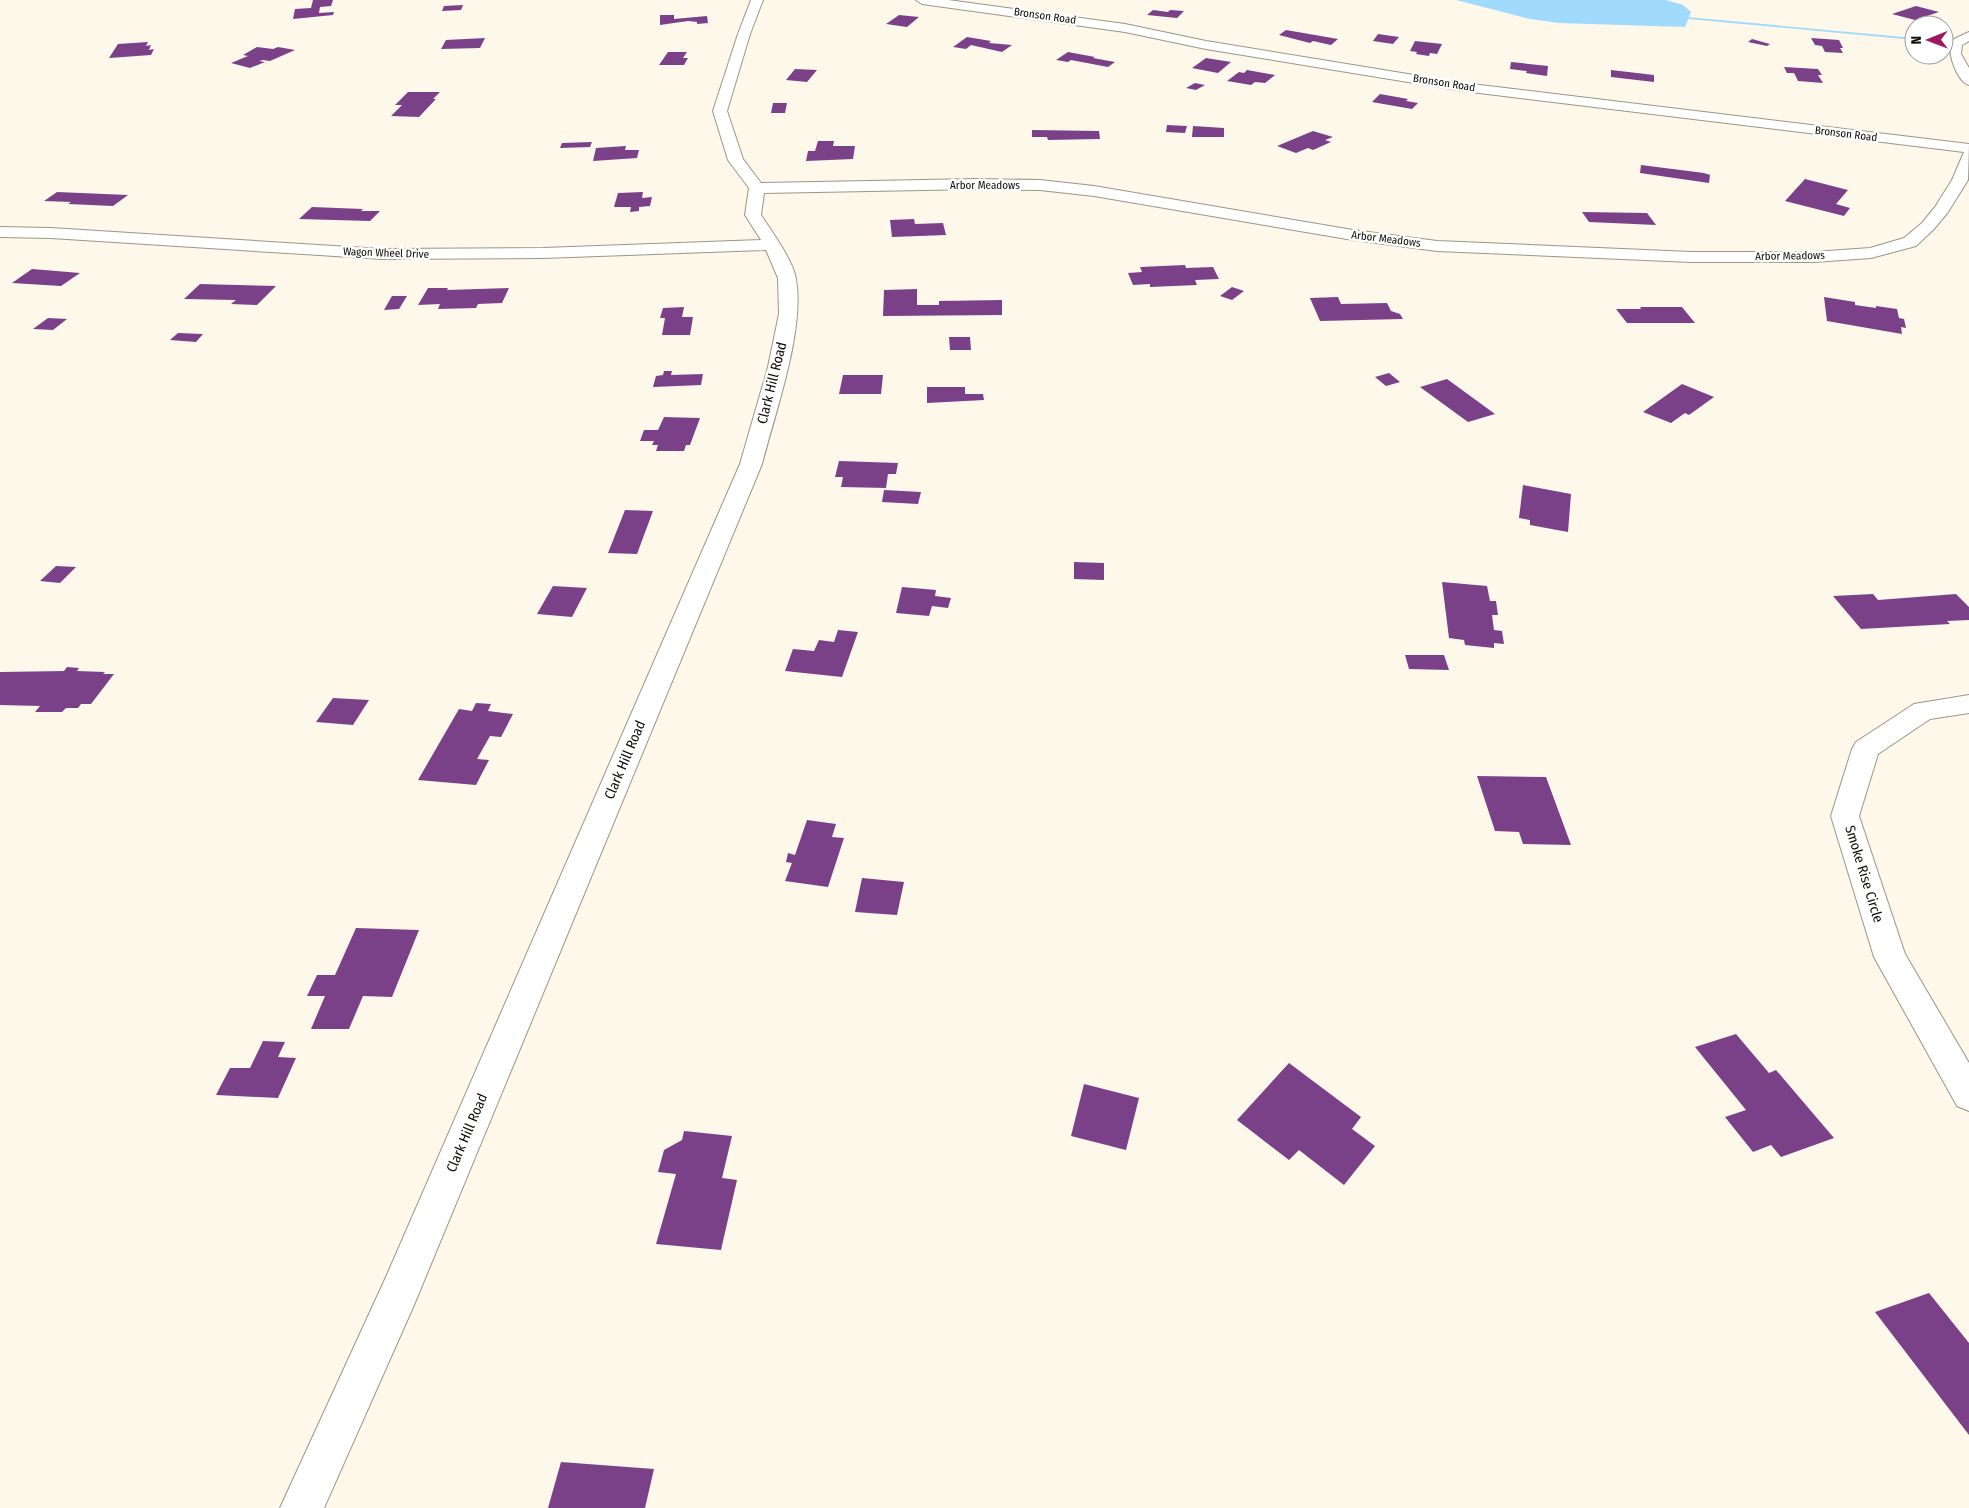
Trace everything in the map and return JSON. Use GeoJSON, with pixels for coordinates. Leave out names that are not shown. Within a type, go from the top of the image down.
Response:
{"type":"FeatureCollection","features":[{"type":"Feature","properties":{"kind":"street"},"geometry":{"type":"LineString","coordinates":[[757,0],[744,34],[720,111],[736,160],[757,188]]}},
{"type":"Feature","properties":{"kind":"street","name":"Bronson Road"},"geometry":{"type":"LineString","coordinates":[[922,0],[1125,28],[1206,45],[1463,87],[1703,118],[1969,148]]}},
{"type":"Feature","properties":{"kind":"street"},"geometry":{"type":"LineString","coordinates":[[1969,36],[1956,43],[1955,54],[1969,81]]}},
{"type":"Feature","properties":{"kind":"street","name":"Arbor Meadows"},"geometry":{"type":"LineString","coordinates":[[757,188],[976,184],[1040,185],[1094,191],[1353,235],[1437,246],[1690,257],[1814,257],[1871,253],[1910,242],[1928,226],[1942,209],[1960,180],[1969,155]]}},
{"type":"Feature","properties":{"kind":"street","name":"Clark Hill Road"},"geometry":{"type":"LineString","coordinates":[[302,1508],[400,1291],[750,464],[778,367],[788,314],[787,278],[772,245],[753,215],[757,188]]}},
{"type":"Feature","properties":{"kind":"street","name":"Wagon Wheel Drive"},"geometry":{"type":"LineString","coordinates":[[0,232],[51,233],[382,254],[543,253],[772,245]]}},
{"type":"Feature","properties":{"kind":"street","name":"Smoke Rise Circle"},"geometry":{"type":"LineString","coordinates":[[1969,704],[1923,711],[1866,749],[1845,816],[1890,957],[1969,1095]]}},
{"type":"Feature","properties":{"kind":"water"},"geometry":{"type":"Polygon","coordinates":[[[1456,0],[1666,0],[1683,5],[1691,12],[1685,27],[1559,23],[1530,19],[1456,0]]]}},
{"type":"Feature","properties":{"kind":"building"},"geometry":{"type":"Polygon","coordinates":[[[313,0],[333,0],[331,6],[320,7],[319,13],[334,12],[333,15],[293,19],[295,9],[311,8],[313,0]]]}},
{"type":"Feature","properties":{"kind":"building"},"geometry":{"type":"Polygon","coordinates":[[[463,5],[461,10],[442,11],[444,6],[463,5]]]}},
{"type":"Feature","properties":{"kind":"building"},"geometry":{"type":"Polygon","coordinates":[[[1916,6],[1939,12],[1930,15],[1904,15],[1904,17],[1892,14],[1916,6]]]}},
{"type":"Feature","properties":{"kind":"building"},"geometry":{"type":"Polygon","coordinates":[[[1153,10],[1168,12],[1170,10],[1184,11],[1177,18],[1147,15],[1153,10]]]}},
{"type":"Feature","properties":{"kind":"building"},"geometry":{"type":"Polygon","coordinates":[[[660,15],[674,15],[674,19],[707,16],[708,23],[697,24],[697,22],[688,21],[660,25],[660,15]]]}},
{"type":"Feature","properties":{"kind":"building"},"geometry":{"type":"Polygon","coordinates":[[[899,15],[919,17],[907,27],[886,24],[899,15]]]}},
{"type":"Feature","properties":{"kind":"building"},"geometry":{"type":"Polygon","coordinates":[[[1286,30],[1338,39],[1331,45],[1313,41],[1310,43],[1279,35],[1286,30]]]}},
{"type":"Feature","properties":{"kind":"building"},"geometry":{"type":"Polygon","coordinates":[[[1378,34],[1399,37],[1393,44],[1373,41],[1378,34]]]}},
{"type":"Feature","properties":{"kind":"building"},"geometry":{"type":"Polygon","coordinates":[[[967,37],[991,41],[989,43],[1012,45],[1002,52],[971,45],[966,49],[953,47],[967,37]]]}},
{"type":"Feature","properties":{"kind":"building"},"geometry":{"type":"Polygon","coordinates":[[[485,38],[480,48],[441,49],[446,40],[485,38]]]}},
{"type":"Feature","properties":{"kind":"building"},"geometry":{"type":"Polygon","coordinates":[[[1811,38],[1839,40],[1843,53],[1825,52],[1822,46],[1815,45],[1811,38]]]}},
{"type":"Feature","properties":{"kind":"building"},"geometry":{"type":"Polygon","coordinates":[[[1752,39],[1770,44],[1767,46],[1748,42],[1752,39]]]}},
{"type":"Feature","properties":{"kind":"building"},"geometry":{"type":"Polygon","coordinates":[[[1415,41],[1442,44],[1437,54],[1430,53],[1429,56],[1410,51],[1415,41]]]}},
{"type":"Feature","properties":{"kind":"building"},"geometry":{"type":"Polygon","coordinates":[[[148,42],[146,46],[151,45],[149,50],[154,49],[151,55],[109,58],[118,44],[148,42]]]}},
{"type":"Feature","properties":{"kind":"building"},"geometry":{"type":"Polygon","coordinates":[[[257,47],[273,49],[278,47],[295,50],[270,61],[259,61],[265,62],[250,68],[231,63],[248,56],[243,55],[257,47]]]}},
{"type":"Feature","properties":{"kind":"building"},"geometry":{"type":"Polygon","coordinates":[[[668,52],[687,52],[683,58],[688,58],[684,65],[659,65],[668,52]]]}},
{"type":"Feature","properties":{"kind":"building"},"geometry":{"type":"Polygon","coordinates":[[[1068,52],[1115,62],[1108,67],[1071,60],[1068,62],[1056,60],[1068,52]]]}},
{"type":"Feature","properties":{"kind":"building"},"geometry":{"type":"Polygon","coordinates":[[[1206,58],[1231,62],[1218,73],[1192,68],[1206,58]]]}},
{"type":"Feature","properties":{"kind":"building"},"geometry":{"type":"Polygon","coordinates":[[[1511,62],[1548,66],[1547,76],[1510,69],[1511,62]]]}},
{"type":"Feature","properties":{"kind":"building"},"geometry":{"type":"Polygon","coordinates":[[[1784,67],[1818,69],[1822,75],[1818,75],[1823,83],[1798,81],[1794,73],[1787,73],[1784,67]]]}},
{"type":"Feature","properties":{"kind":"building"},"geometry":{"type":"Polygon","coordinates":[[[795,69],[817,70],[807,82],[786,80],[795,69]]]}},
{"type":"Feature","properties":{"kind":"building"},"geometry":{"type":"Polygon","coordinates":[[[1247,70],[1275,75],[1265,83],[1255,82],[1251,85],[1227,81],[1239,72],[1244,73],[1247,70]]]}},
{"type":"Feature","properties":{"kind":"building"},"geometry":{"type":"Polygon","coordinates":[[[1611,70],[1654,75],[1654,82],[1611,77],[1611,70]]]}},
{"type":"Feature","properties":{"kind":"building"},"geometry":{"type":"Polygon","coordinates":[[[1195,83],[1205,85],[1196,90],[1186,88],[1195,83]]]}},
{"type":"Feature","properties":{"kind":"building"},"geometry":{"type":"Polygon","coordinates":[[[408,92],[440,92],[419,117],[391,116],[402,105],[395,105],[408,92]]]}},
{"type":"Feature","properties":{"kind":"building"},"geometry":{"type":"Polygon","coordinates":[[[1380,94],[1408,99],[1406,101],[1418,103],[1412,109],[1372,102],[1380,94]]]}},
{"type":"Feature","properties":{"kind":"building"},"geometry":{"type":"Polygon","coordinates":[[[773,103],[787,103],[785,113],[771,113],[773,103]]]}},
{"type":"Feature","properties":{"kind":"building"},"geometry":{"type":"Polygon","coordinates":[[[1167,125],[1187,126],[1185,133],[1166,132],[1167,125]]]}},
{"type":"Feature","properties":{"kind":"building"},"geometry":{"type":"Polygon","coordinates":[[[1193,126],[1224,128],[1224,137],[1192,137],[1193,126]]]}},
{"type":"Feature","properties":{"kind":"building"},"geometry":{"type":"Polygon","coordinates":[[[1032,130],[1099,131],[1100,139],[1048,140],[1047,137],[1032,137],[1032,130]]]}},
{"type":"Feature","properties":{"kind":"building"},"geometry":{"type":"Polygon","coordinates":[[[1313,131],[1333,137],[1325,140],[1331,142],[1313,150],[1308,148],[1296,153],[1277,146],[1313,131]]]}},
{"type":"Feature","properties":{"kind":"building"},"geometry":{"type":"Polygon","coordinates":[[[818,141],[834,141],[833,146],[855,146],[853,159],[806,161],[808,151],[815,151],[818,141]]]}},
{"type":"Feature","properties":{"kind":"building"},"geometry":{"type":"Polygon","coordinates":[[[592,142],[590,147],[560,148],[562,143],[592,142]]]}},
{"type":"Feature","properties":{"kind":"building"},"geometry":{"type":"Polygon","coordinates":[[[626,146],[625,150],[639,150],[637,158],[593,161],[596,148],[626,146]]]}},
{"type":"Feature","properties":{"kind":"building"},"geometry":{"type":"Polygon","coordinates":[[[1641,165],[1704,173],[1710,175],[1709,183],[1640,173],[1641,165]]]}},
{"type":"Feature","properties":{"kind":"building"},"geometry":{"type":"Polygon","coordinates":[[[1805,179],[1848,190],[1836,204],[1850,208],[1844,216],[1785,201],[1805,179]]]}},
{"type":"Feature","properties":{"kind":"building"},"geometry":{"type":"Polygon","coordinates":[[[57,192],[128,195],[113,206],[44,201],[57,192]]]}},
{"type":"Feature","properties":{"kind":"building"},"geometry":{"type":"Polygon","coordinates":[[[643,192],[642,198],[652,197],[650,206],[639,207],[639,211],[630,212],[631,207],[614,207],[618,193],[643,192]]]}},
{"type":"Feature","properties":{"kind":"building"},"geometry":{"type":"Polygon","coordinates":[[[312,207],[380,211],[370,221],[299,219],[312,207]]]}},
{"type":"Feature","properties":{"kind":"building"},"geometry":{"type":"Polygon","coordinates":[[[1582,212],[1647,213],[1656,225],[1589,222],[1582,212]]]}},
{"type":"Feature","properties":{"kind":"building"},"geometry":{"type":"Polygon","coordinates":[[[914,219],[915,224],[943,223],[946,235],[892,237],[890,220],[914,219]]]}},
{"type":"Feature","properties":{"kind":"building"},"geometry":{"type":"Polygon","coordinates":[[[1185,265],[1186,268],[1213,267],[1219,279],[1195,280],[1197,285],[1150,287],[1150,284],[1133,285],[1128,273],[1142,272],[1140,267],[1185,265]]]}},
{"type":"Feature","properties":{"kind":"building"},"geometry":{"type":"Polygon","coordinates":[[[32,269],[80,273],[61,286],[12,283],[32,269]]]}},
{"type":"Feature","properties":{"kind":"building"},"geometry":{"type":"Polygon","coordinates":[[[200,284],[276,286],[257,305],[231,304],[236,300],[184,299],[200,284]]]}},
{"type":"Feature","properties":{"kind":"building"},"geometry":{"type":"Polygon","coordinates":[[[1232,287],[1244,291],[1232,300],[1220,296],[1232,287]]]}},
{"type":"Feature","properties":{"kind":"building"},"geometry":{"type":"Polygon","coordinates":[[[428,288],[448,288],[447,290],[509,288],[502,303],[478,304],[476,308],[438,309],[440,304],[418,305],[428,288]]]}},
{"type":"Feature","properties":{"kind":"building"},"geometry":{"type":"Polygon","coordinates":[[[917,289],[917,305],[939,305],[939,301],[1002,300],[1002,315],[883,316],[884,290],[917,289]]]}},
{"type":"Feature","properties":{"kind":"building"},"geometry":{"type":"Polygon","coordinates":[[[392,296],[407,296],[399,309],[384,310],[392,296]]]}},
{"type":"Feature","properties":{"kind":"building"},"geometry":{"type":"Polygon","coordinates":[[[1338,297],[1341,304],[1387,303],[1391,311],[1400,314],[1403,319],[1320,321],[1310,298],[1338,297]]]}},
{"type":"Feature","properties":{"kind":"building"},"geometry":{"type":"Polygon","coordinates":[[[1824,297],[1855,302],[1855,305],[1897,309],[1899,318],[1904,319],[1906,328],[1901,327],[1902,334],[1827,321],[1824,297]]]}},
{"type":"Feature","properties":{"kind":"building"},"geometry":{"type":"Polygon","coordinates":[[[684,307],[682,317],[693,317],[690,335],[662,335],[665,318],[660,318],[663,308],[684,307]]]}},
{"type":"Feature","properties":{"kind":"building"},"geometry":{"type":"Polygon","coordinates":[[[1640,307],[1682,307],[1695,323],[1627,323],[1616,309],[1641,309],[1640,307]]]}},
{"type":"Feature","properties":{"kind":"building"},"geometry":{"type":"Polygon","coordinates":[[[48,318],[67,319],[53,330],[33,329],[48,318]]]}},
{"type":"Feature","properties":{"kind":"building"},"geometry":{"type":"Polygon","coordinates":[[[178,333],[203,334],[196,342],[170,340],[178,333]]]}},
{"type":"Feature","properties":{"kind":"building"},"geometry":{"type":"Polygon","coordinates":[[[949,337],[970,337],[971,350],[950,350],[949,337]]]}},
{"type":"Feature","properties":{"kind":"building"},"geometry":{"type":"Polygon","coordinates":[[[664,371],[672,371],[671,375],[703,374],[701,385],[653,387],[656,376],[663,375],[664,371]]]}},
{"type":"Feature","properties":{"kind":"building"},"geometry":{"type":"Polygon","coordinates":[[[1389,373],[1400,382],[1386,386],[1375,377],[1389,373]]]}},
{"type":"Feature","properties":{"kind":"building"},"geometry":{"type":"Polygon","coordinates":[[[843,375],[883,375],[881,394],[839,394],[843,375]]]}},
{"type":"Feature","properties":{"kind":"building"},"geometry":{"type":"Polygon","coordinates":[[[1447,379],[1495,414],[1468,422],[1420,387],[1447,379]]]}},
{"type":"Feature","properties":{"kind":"building"},"geometry":{"type":"Polygon","coordinates":[[[1682,384],[1714,397],[1689,415],[1685,413],[1671,423],[1643,412],[1682,384]]]}},
{"type":"Feature","properties":{"kind":"building"},"geometry":{"type":"Polygon","coordinates":[[[927,387],[965,387],[965,394],[983,394],[984,400],[927,403],[927,387]]]}},
{"type":"Feature","properties":{"kind":"building"},"geometry":{"type":"Polygon","coordinates":[[[664,417],[700,418],[690,445],[686,445],[684,451],[656,451],[658,445],[652,445],[654,441],[640,441],[644,430],[658,430],[664,417]]]}},
{"type":"Feature","properties":{"kind":"building"},"geometry":{"type":"Polygon","coordinates":[[[839,461],[898,463],[896,474],[888,474],[886,488],[841,487],[843,477],[835,477],[839,461]]]}},
{"type":"Feature","properties":{"kind":"building"},"geometry":{"type":"Polygon","coordinates":[[[1523,485],[1571,494],[1568,532],[1530,525],[1530,520],[1519,518],[1523,485]]]}},
{"type":"Feature","properties":{"kind":"building"},"geometry":{"type":"Polygon","coordinates":[[[884,490],[921,492],[918,504],[882,502],[884,490]]]}},
{"type":"Feature","properties":{"kind":"building"},"geometry":{"type":"Polygon","coordinates":[[[625,510],[653,511],[637,554],[608,553],[625,510]]]}},
{"type":"Feature","properties":{"kind":"building"},"geometry":{"type":"Polygon","coordinates":[[[1074,562],[1104,563],[1104,580],[1074,579],[1074,562]]]}},
{"type":"Feature","properties":{"kind":"building"},"geometry":{"type":"Polygon","coordinates":[[[56,566],[76,567],[60,583],[40,581],[56,566]]]}},
{"type":"Feature","properties":{"kind":"building"},"geometry":{"type":"Polygon","coordinates":[[[1442,582],[1487,586],[1490,601],[1496,601],[1498,615],[1492,615],[1494,630],[1502,631],[1504,644],[1494,643],[1494,648],[1465,645],[1464,640],[1449,638],[1442,582]]]}},
{"type":"Feature","properties":{"kind":"building"},"geometry":{"type":"Polygon","coordinates":[[[553,586],[587,588],[572,617],[537,614],[553,586]]]}},
{"type":"Feature","properties":{"kind":"building"},"geometry":{"type":"Polygon","coordinates":[[[902,587],[936,590],[935,596],[951,598],[948,608],[932,606],[929,616],[896,613],[902,587]]]}},
{"type":"Feature","properties":{"kind":"building"},"geometry":{"type":"Polygon","coordinates":[[[1873,594],[1878,600],[1956,594],[1969,607],[1969,620],[1947,621],[1950,624],[1861,629],[1833,596],[1873,594]]]}},
{"type":"Feature","properties":{"kind":"building"},"geometry":{"type":"Polygon","coordinates":[[[838,630],[858,632],[842,677],[785,671],[793,649],[814,651],[819,640],[834,642],[838,630]]]}},
{"type":"Feature","properties":{"kind":"building"},"geometry":{"type":"Polygon","coordinates":[[[1405,655],[1444,655],[1449,670],[1409,669],[1405,655]]]}},
{"type":"Feature","properties":{"kind":"building"},"geometry":{"type":"Polygon","coordinates":[[[67,667],[79,668],[77,671],[114,674],[91,704],[81,704],[78,708],[66,708],[62,712],[35,712],[40,706],[0,705],[0,672],[64,671],[67,667]]]}},
{"type":"Feature","properties":{"kind":"building"},"geometry":{"type":"Polygon","coordinates":[[[333,698],[369,700],[353,725],[316,722],[333,698]]]}},
{"type":"Feature","properties":{"kind":"building"},"geometry":{"type":"Polygon","coordinates":[[[476,703],[491,704],[488,711],[513,714],[501,737],[490,736],[477,759],[489,760],[476,785],[418,780],[459,709],[472,711],[476,703]]]}},
{"type":"Feature","properties":{"kind":"building"},"geometry":{"type":"Polygon","coordinates":[[[1477,776],[1546,777],[1571,845],[1523,844],[1519,832],[1495,831],[1477,776]]]}},
{"type":"Feature","properties":{"kind":"building"},"geometry":{"type":"Polygon","coordinates":[[[807,820],[836,824],[832,837],[844,838],[828,887],[785,881],[792,863],[786,862],[788,853],[795,855],[807,820]]]}},
{"type":"Feature","properties":{"kind":"building"},"geometry":{"type":"Polygon","coordinates":[[[862,878],[904,882],[897,915],[855,912],[862,878]]]}},
{"type":"Feature","properties":{"kind":"building"},"geometry":{"type":"Polygon","coordinates":[[[356,928],[419,930],[392,997],[363,996],[349,1029],[311,1029],[325,996],[307,996],[317,975],[335,975],[356,928]]]}},
{"type":"Feature","properties":{"kind":"building"},"geometry":{"type":"Polygon","coordinates":[[[1736,1034],[1769,1073],[1776,1070],[1834,1138],[1781,1157],[1771,1145],[1753,1152],[1725,1117],[1746,1110],[1695,1047],[1736,1034]]]}},
{"type":"Feature","properties":{"kind":"building"},"geometry":{"type":"Polygon","coordinates":[[[263,1041],[285,1042],[278,1057],[296,1058],[278,1098],[216,1095],[230,1068],[250,1068],[263,1041]]]}},
{"type":"Feature","properties":{"kind":"building"},"geometry":{"type":"Polygon","coordinates":[[[1289,1063],[1361,1117],[1352,1129],[1375,1146],[1344,1185],[1299,1150],[1289,1160],[1237,1120],[1289,1063]]]}},
{"type":"Feature","properties":{"kind":"building"},"geometry":{"type":"Polygon","coordinates":[[[1084,1084],[1139,1098],[1126,1150],[1071,1136],[1084,1084]]]}},
{"type":"Feature","properties":{"kind":"building"},"geometry":{"type":"Polygon","coordinates":[[[684,1131],[732,1136],[722,1178],[737,1180],[721,1250],[656,1244],[676,1174],[658,1172],[664,1150],[682,1140],[684,1131]]]}},
{"type":"Feature","properties":{"kind":"building"},"geometry":{"type":"Polygon","coordinates":[[[1929,1293],[1969,1343],[1969,1435],[1875,1312],[1929,1293]]]}},
{"type":"Feature","properties":{"kind":"building"},"geometry":{"type":"Polygon","coordinates":[[[561,1462],[654,1469],[645,1508],[548,1508],[561,1462]]]}},
{"type":"Feature","properties":{"kind":"waterway"},"geometry":{"type":"LineString","coordinates":[[1689,18],[1904,38]]}}]}
